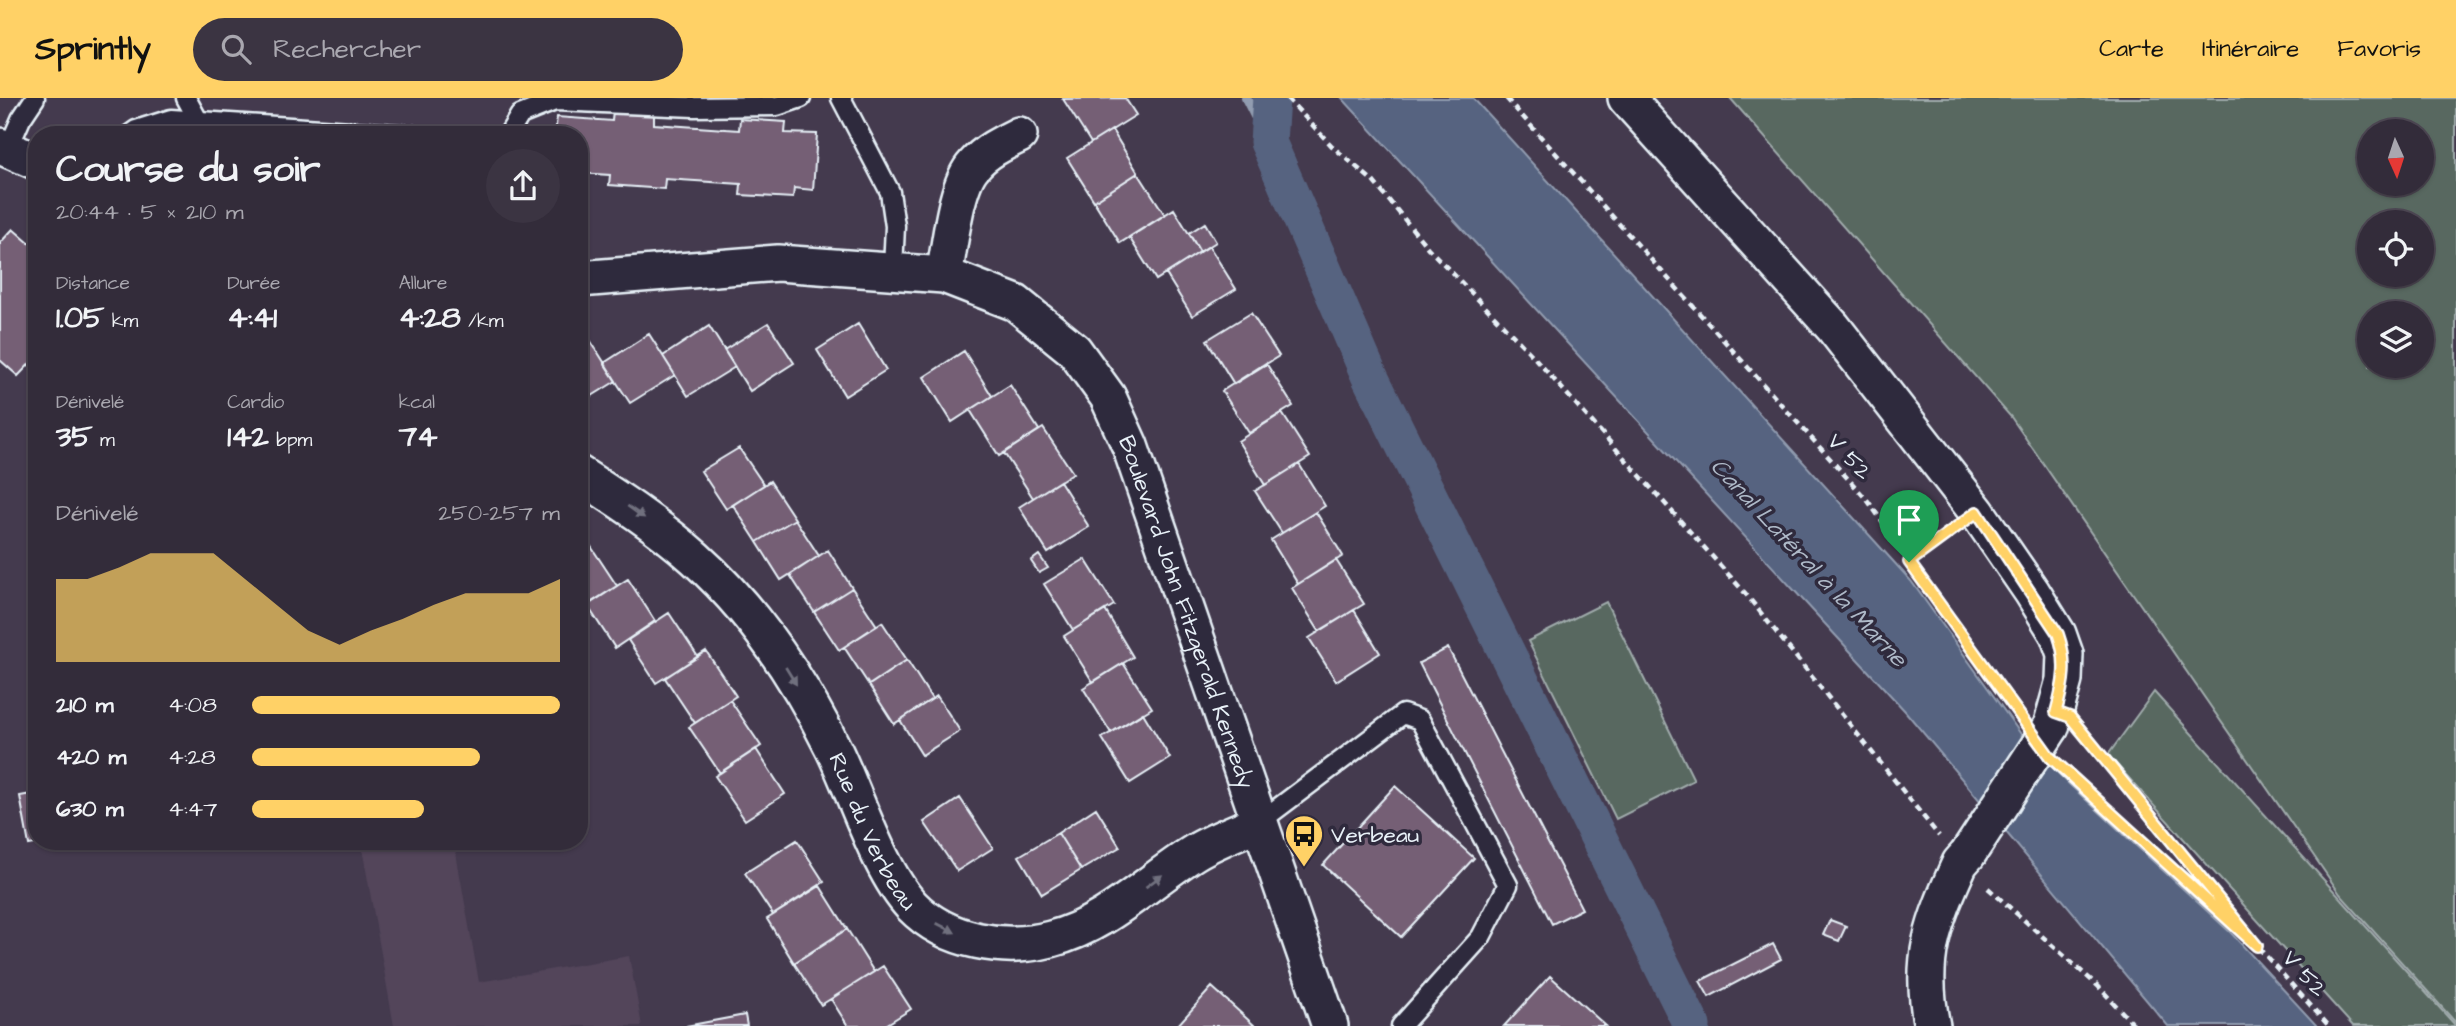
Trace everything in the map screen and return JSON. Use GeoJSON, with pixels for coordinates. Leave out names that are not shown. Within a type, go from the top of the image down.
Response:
{"type":"FeatureCollection","features":[{"type":"Feature","properties":{"kind":"street"},"geometry":{"type":"LineString","coordinates":[[1626,98],[1833,327],[1977,512],[2058,634],[2065,654],[2064,680],[1964,859],[1928,943],[1926,981],[1932,1026]]}},
{"type":"Feature","properties":{"kind":"street"},"geometry":{"type":"LineString","coordinates":[[943,275],[963,185],[972,166],[993,148],[1019,135]]}},
{"type":"Feature","properties":{"kind":"street","name":"Boulevard John Fitzgerald Kennedy"},"geometry":{"type":"LineString","coordinates":[[588,278],[778,263],[893,269],[943,275],[1016,303],[1074,349],[1108,397],[1164,537],[1258,823],[1330,1026]]}},
{"type":"Feature","properties":{"kind":"street","name":"Rue du Verbeau"},"geometry":{"type":"LineString","coordinates":[[588,480],[642,515],[695,559],[754,624],[787,669],[817,719],[890,874],[912,906],[928,919],[979,942],[1024,944],[1052,939],[1074,931],[1119,907],[1196,852],[1258,823]]}},
{"type":"Feature","properties":{"kind":"lane"},"geometry":{"type":"LineString","coordinates":[[11,154],[21,119],[35,98]]}},
{"type":"Feature","properties":{"kind":"lane"},"geometry":{"type":"LineString","coordinates":[[186,98],[198,120]]}},
{"type":"Feature","properties":{"kind":"lane"},"geometry":{"type":"LineString","coordinates":[[513,126],[520,115],[555,101],[694,107],[777,106],[801,98]]}},
{"type":"Feature","properties":{"kind":"lane"},"geometry":{"type":"LineString","coordinates":[[841,98],[890,191],[895,226],[893,269]]}},
{"type":"Feature","properties":{"kind":"lane"},"geometry":{"type":"LineString","coordinates":[[153,126],[171,119],[284,126]]}},
{"type":"Feature","properties":{"kind":"lane"},"geometry":{"type":"LineString","coordinates":[[1258,823],[1403,714],[1420,720],[1508,885],[1481,937],[1401,1026]]}},
{"type":"Feature","properties":{"kind":"path"},"geometry":{"type":"LineString","coordinates":[[1287,98],[1333,147],[1373,181],[1428,248],[1532,355],[1745,593],[1964,859],[2098,986],[2135,1026]]}},
{"type":"Feature","properties":{"kind":"path","name":"V 52"},"geometry":{"type":"LineString","coordinates":[[1506,98],[1868,501],[1909,562],[2043,721],[2070,717],[2257,946],[2329,1026]]}},
{"type":"Feature","properties":{"kind":"path"},"geometry":{"type":"LineString","coordinates":[[1909,562],[1977,512]]}},
{"type":"Feature","properties":{"kind":"path","name":"V 52"},"geometry":{"type":"LineString","coordinates":[[2060,765],[2257,946]]}},
{"type":"Feature","properties":{"kind":"shaded area"},"geometry":{"type":"Polygon","coordinates":[[[362,850],[455,850],[479,982],[629,956],[642,1026],[394,1026],[362,850]]]}},
{"type":"Feature","properties":{"kind":"green space"},"geometry":{"type":"Polygon","coordinates":[[[1730,98],[2456,98],[2456,1023],[2340,894],[2011,417],[1730,98]]]}},
{"type":"Feature","properties":{"kind":"green space"},"geometry":{"type":"Polygon","coordinates":[[[1606,602],[1694,780],[1616,819],[1528,641],[1606,602]]]}},
{"type":"Feature","properties":{"kind":"green space"},"geometry":{"type":"Polygon","coordinates":[[[2154,692],[2456,1026],[2353,1026],[2108,755],[2154,692]]]}},
{"type":"Feature","properties":{"kind":"water","name":"Canal Latéral à la Marne"},"geometry":{"type":"Polygon","coordinates":[[[1342,98],[1473,98],[1911,581],[2026,741],[2231,933],[2317,1026],[2168,1026],[1905,711],[1342,98]]]}},
{"type":"Feature","properties":{"kind":"building"},"geometry":{"type":"Polygon","coordinates":[[[1125,98],[1136,115],[1091,143],[1063,99],[1125,98]]]}},
{"type":"Feature","properties":{"kind":"building"},"geometry":{"type":"Polygon","coordinates":[[[613,110],[654,113],[654,124],[739,130],[740,119],[786,122],[785,133],[817,134],[813,190],[794,188],[793,198],[740,195],[741,184],[665,179],[664,189],[609,185],[610,175],[588,174],[588,126],[556,126],[557,117],[612,121],[613,110]]]}},
{"type":"Feature","properties":{"kind":"building"},"geometry":{"type":"Polygon","coordinates":[[[1112,130],[1138,173],[1094,201],[1067,158],[1112,130]]]}},
{"type":"Feature","properties":{"kind":"building"},"geometry":{"type":"Polygon","coordinates":[[[1138,173],[1165,215],[1120,243],[1094,201],[1138,173]]]}},
{"type":"Feature","properties":{"kind":"building"},"geometry":{"type":"Polygon","coordinates":[[[1174,209],[1200,252],[1156,280],[1129,237],[1174,209]]]}},
{"type":"Feature","properties":{"kind":"building"},"geometry":{"type":"Polygon","coordinates":[[[1205,223],[1216,242],[1200,252],[1189,233],[1205,223]]]}},
{"type":"Feature","properties":{"kind":"building"},"geometry":{"type":"Polygon","coordinates":[[[13,229],[28,242],[28,365],[18,376],[0,360],[0,243],[13,229]]]}},
{"type":"Feature","properties":{"kind":"building"},"geometry":{"type":"Polygon","coordinates":[[[1209,246],[1236,289],[1192,316],[1166,274],[1209,246]]]}},
{"type":"Feature","properties":{"kind":"building"},"geometry":{"type":"Polygon","coordinates":[[[1251,313],[1279,356],[1234,384],[1207,340],[1251,313]]]}},
{"type":"Feature","properties":{"kind":"building"},"geometry":{"type":"Polygon","coordinates":[[[768,323],[794,363],[750,391],[724,350],[768,323]]]}},
{"type":"Feature","properties":{"kind":"building"},"geometry":{"type":"Polygon","coordinates":[[[858,324],[886,370],[845,396],[817,350],[858,324]]]}},
{"type":"Feature","properties":{"kind":"building"},"geometry":{"type":"Polygon","coordinates":[[[709,326],[735,367],[688,396],[663,356],[709,326]]]}},
{"type":"Feature","properties":{"kind":"building"},"geometry":{"type":"Polygon","coordinates":[[[649,334],[675,375],[630,403],[604,363],[649,334]]]}},
{"type":"Feature","properties":{"kind":"building"},"geometry":{"type":"Polygon","coordinates":[[[590,340],[616,381],[588,398],[590,340]]]}},
{"type":"Feature","properties":{"kind":"building"},"geometry":{"type":"Polygon","coordinates":[[[964,351],[992,396],[952,422],[924,377],[964,351]]]}},
{"type":"Feature","properties":{"kind":"building"},"geometry":{"type":"Polygon","coordinates":[[[1266,363],[1293,406],[1249,433],[1222,391],[1266,363]]]}},
{"type":"Feature","properties":{"kind":"building"},"geometry":{"type":"Polygon","coordinates":[[[1010,385],[1039,430],[999,456],[970,410],[1010,385]]]}},
{"type":"Feature","properties":{"kind":"building"},"geometry":{"type":"Polygon","coordinates":[[[1282,413],[1310,457],[1265,485],[1238,441],[1282,413]]]}},
{"type":"Feature","properties":{"kind":"building"},"geometry":{"type":"Polygon","coordinates":[[[1043,428],[1073,473],[1033,498],[1004,453],[1043,428]]]}},
{"type":"Feature","properties":{"kind":"building"},"geometry":{"type":"Polygon","coordinates":[[[739,448],[764,485],[726,509],[701,471],[739,448]]]}},
{"type":"Feature","properties":{"kind":"building"},"geometry":{"type":"Polygon","coordinates":[[[1299,464],[1325,506],[1282,533],[1255,491],[1299,464]]]}},
{"type":"Feature","properties":{"kind":"building"},"geometry":{"type":"Polygon","coordinates":[[[770,481],[795,519],[757,542],[733,505],[770,481]]]}},
{"type":"Feature","properties":{"kind":"building"},"geometry":{"type":"Polygon","coordinates":[[[1060,481],[1089,527],[1048,553],[1019,507],[1060,481]]]}},
{"type":"Feature","properties":{"kind":"building"},"geometry":{"type":"Polygon","coordinates":[[[1316,512],[1343,556],[1298,584],[1271,540],[1316,512]]]}},
{"type":"Feature","properties":{"kind":"building"},"geometry":{"type":"Polygon","coordinates":[[[795,519],[819,556],[781,580],[757,542],[795,519]]]}},
{"type":"Feature","properties":{"kind":"building"},"geometry":{"type":"Polygon","coordinates":[[[588,542],[617,586],[588,605],[588,542]]]}},
{"type":"Feature","properties":{"kind":"building"},"geometry":{"type":"Polygon","coordinates":[[[828,550],[852,588],[814,612],[790,575],[828,550]]]}},
{"type":"Feature","properties":{"kind":"building"},"geometry":{"type":"Polygon","coordinates":[[[1039,555],[1048,568],[1039,573],[1031,561],[1039,555]]]}},
{"type":"Feature","properties":{"kind":"building"},"geometry":{"type":"Polygon","coordinates":[[[1085,559],[1114,605],[1073,630],[1044,584],[1085,559]]]}},
{"type":"Feature","properties":{"kind":"building"},"geometry":{"type":"Polygon","coordinates":[[[1336,560],[1364,604],[1319,631],[1292,588],[1336,560]]]}},
{"type":"Feature","properties":{"kind":"building"},"geometry":{"type":"Polygon","coordinates":[[[628,579],[655,621],[615,648],[588,604],[628,579]]]}},
{"type":"Feature","properties":{"kind":"building"},"geometry":{"type":"Polygon","coordinates":[[[852,588],[877,626],[839,650],[814,612],[852,588]]]}},
{"type":"Feature","properties":{"kind":"building"},"geometry":{"type":"Polygon","coordinates":[[[1105,610],[1133,657],[1093,682],[1064,636],[1105,610]]]}},
{"type":"Feature","properties":{"kind":"building"},"geometry":{"type":"Polygon","coordinates":[[[1354,610],[1380,653],[1336,681],[1309,638],[1354,610]]]}},
{"type":"Feature","properties":{"kind":"building"},"geometry":{"type":"Polygon","coordinates":[[[669,613],[698,657],[656,683],[628,640],[669,613]]]}},
{"type":"Feature","properties":{"kind":"building"},"geometry":{"type":"Polygon","coordinates":[[[882,622],[907,660],[869,685],[844,647],[882,622]]]}},
{"type":"Feature","properties":{"kind":"building"},"geometry":{"type":"Polygon","coordinates":[[[1448,648],[1582,909],[1552,924],[1419,663],[1448,648]]]}},
{"type":"Feature","properties":{"kind":"building"},"geometry":{"type":"Polygon","coordinates":[[[706,651],[736,696],[695,723],[665,678],[706,651]]]}},
{"type":"Feature","properties":{"kind":"building"},"geometry":{"type":"Polygon","coordinates":[[[907,660],[932,699],[894,724],[869,685],[907,660]]]}},
{"type":"Feature","properties":{"kind":"building"},"geometry":{"type":"Polygon","coordinates":[[[1123,663],[1152,708],[1111,733],[1083,688],[1123,663]]]}},
{"type":"Feature","properties":{"kind":"building"},"geometry":{"type":"Polygon","coordinates":[[[937,696],[960,731],[922,755],[900,720],[937,696]]]}},
{"type":"Feature","properties":{"kind":"building"},"geometry":{"type":"Polygon","coordinates":[[[730,700],[761,746],[720,773],[689,727],[730,700]]]}},
{"type":"Feature","properties":{"kind":"building"},"geometry":{"type":"Polygon","coordinates":[[[1143,713],[1170,758],[1130,783],[1102,738],[1143,713]]]}},
{"type":"Feature","properties":{"kind":"building"},"geometry":{"type":"Polygon","coordinates":[[[756,749],[785,794],[745,820],[715,776],[756,749]]]}},
{"type":"Feature","properties":{"kind":"building"},"geometry":{"type":"Polygon","coordinates":[[[1395,786],[1474,858],[1401,937],[1323,865],[1395,786]]]}},
{"type":"Feature","properties":{"kind":"building"},"geometry":{"type":"Polygon","coordinates":[[[28,795],[28,840],[20,796],[28,795]]]}},
{"type":"Feature","properties":{"kind":"building"},"geometry":{"type":"Polygon","coordinates":[[[960,798],[993,848],[957,871],[924,822],[960,798]]]}},
{"type":"Feature","properties":{"kind":"building"},"geometry":{"type":"Polygon","coordinates":[[[1096,808],[1120,847],[1081,870],[1058,833],[1096,808]]]}},
{"type":"Feature","properties":{"kind":"building"},"geometry":{"type":"Polygon","coordinates":[[[1058,833],[1081,870],[1042,894],[1019,856],[1058,833]]]}},
{"type":"Feature","properties":{"kind":"building"},"geometry":{"type":"Polygon","coordinates":[[[797,840],[824,882],[773,915],[745,873],[797,840]]]}},
{"type":"Feature","properties":{"kind":"building"},"geometry":{"type":"Polygon","coordinates":[[[820,886],[847,929],[794,963],[767,919],[820,886]]]}},
{"type":"Feature","properties":{"kind":"building"},"geometry":{"type":"Polygon","coordinates":[[[1830,920],[1846,926],[1839,941],[1823,935],[1830,920]]]}},
{"type":"Feature","properties":{"kind":"building"},"geometry":{"type":"Polygon","coordinates":[[[847,929],[874,972],[821,1005],[794,963],[847,929]]]}},
{"type":"Feature","properties":{"kind":"building"},"geometry":{"type":"Polygon","coordinates":[[[1773,944],[1781,959],[1709,997],[1700,981],[1773,944]]]}},
{"type":"Feature","properties":{"kind":"building"},"geometry":{"type":"Polygon","coordinates":[[[883,966],[911,1009],[884,1026],[848,1026],[831,999],[883,966]]]}},
{"type":"Feature","properties":{"kind":"building"},"geometry":{"type":"Polygon","coordinates":[[[1550,976],[1606,1026],[1504,1026],[1550,976]]]}},
{"type":"Feature","properties":{"kind":"building"},"geometry":{"type":"Polygon","coordinates":[[[1212,987],[1255,1026],[1177,1026],[1212,987]]]}},
{"type":"Feature","properties":{"kind":"building"},"geometry":{"type":"Polygon","coordinates":[[[745,1015],[747,1026],[686,1026],[745,1015]]]}},
{"type":"Feature","properties":{"kind":"waterway"},"geometry":{"type":"LineString","coordinates":[[1246,98],[1268,142]]}},
{"type":"Feature","properties":{"kind":"waterway"},"geometry":{"type":"LineString","coordinates":[[1271,98],[1268,142],[1369,375],[1692,1026]]}},
{"type":"Feature","properties":{"kind":"place","name":"Verbeau"},"geometry":{"type":"Point","coordinates":[1304,868]}},
{"type":"Feature","properties":{"kind":"route"},"geometry":{"type":"LineString","coordinates":[[1977,512],[2058,634],[2065,654],[2064,680],[2056,712],[2070,717],[2257,946],[2050,757],[2030,733],[1909,562],[1977,512]]}}]}
